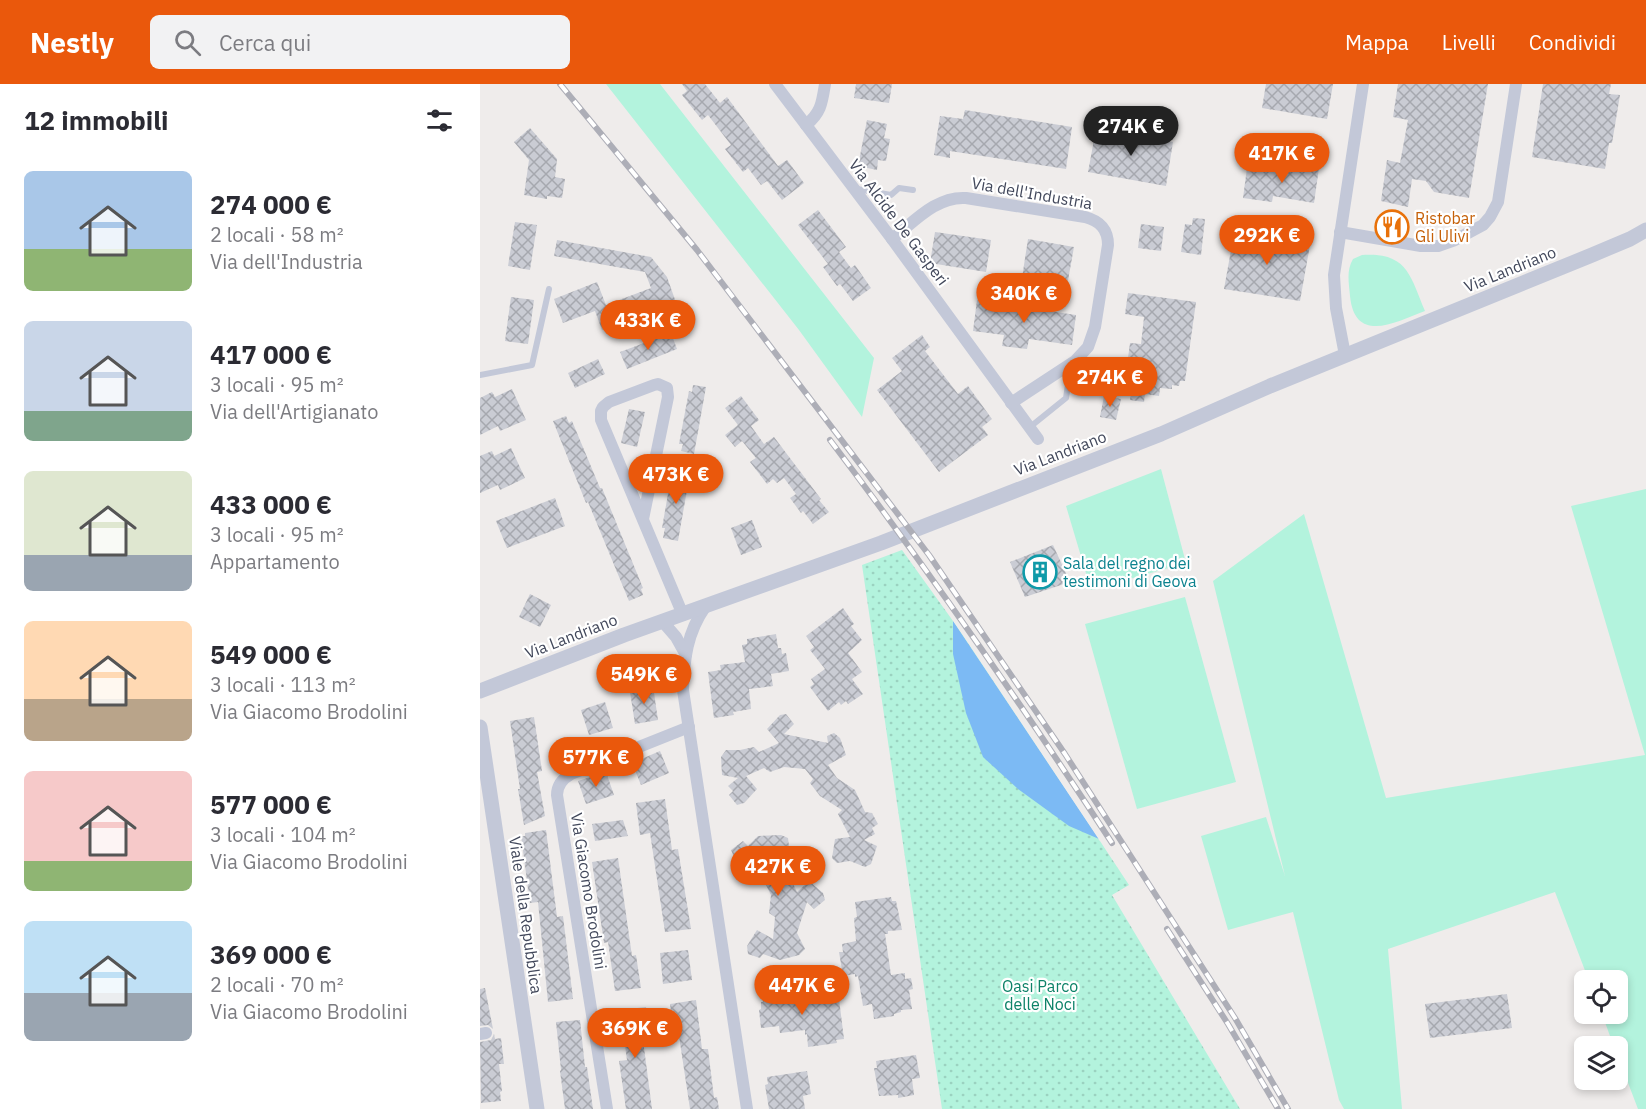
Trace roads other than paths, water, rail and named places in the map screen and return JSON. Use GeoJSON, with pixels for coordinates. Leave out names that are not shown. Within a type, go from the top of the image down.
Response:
{"type":"FeatureCollection","features":[{"type":"Feature","properties":{"kind":"street","name":"Via Alcide De Gasperi"},"geometry":{"type":"LineString","coordinates":[[775,84],[1038,439]]}},
{"type":"Feature","properties":{"kind":"street"},"geometry":{"type":"LineString","coordinates":[[806,125],[813,120],[820,109],[825,84]]}},
{"type":"Feature","properties":{"kind":"street"},"geometry":{"type":"LineString","coordinates":[[1345,355],[1336,308],[1335,266],[1363,84]]}},
{"type":"Feature","properties":{"kind":"street"},"geometry":{"type":"LineString","coordinates":[[1340,232],[1432,246],[1455,240],[1483,225],[1491,217],[1497,202],[1516,84]]}},
{"type":"Feature","properties":{"kind":"street","name":"Via dell'Industria"},"geometry":{"type":"LineString","coordinates":[[892,239],[938,204],[956,197],[1085,217],[1104,227],[1108,240],[1095,327],[1088,347],[1071,364],[1011,403]]}},
{"type":"Feature","properties":{"kind":"street","name":"Via Landriano"},"geometry":{"type":"LineString","coordinates":[[480,691],[608,641],[881,543],[1161,434],[1270,386],[1646,231]]}},
{"type":"Feature","properties":{"kind":"street"},"geometry":{"type":"LineString","coordinates":[[643,519],[668,392],[667,388],[658,384],[609,402],[603,407],[600,415],[602,423],[683,615]]}},
{"type":"Feature","properties":{"kind":"street"},"geometry":{"type":"LineString","coordinates":[[705,607],[692,628],[686,655],[683,690],[747,1109]]}},
{"type":"Feature","properties":{"kind":"street"},"geometry":{"type":"LineString","coordinates":[[663,622],[686,655]]}},
{"type":"Feature","properties":{"kind":"street","name":"Viale della Repubblica"},"geometry":{"type":"LineString","coordinates":[[480,727],[537,1109]]}},
{"type":"Feature","properties":{"kind":"street","name":"Via Giacomo Brodolini"},"geometry":{"type":"LineString","coordinates":[[607,1109],[557,795],[558,788],[571,774],[689,727]]}},
{"type":"Feature","properties":{"kind":"street","name":"Viale della Repubblica"},"geometry":{"type":"LineString","coordinates":[[480,792],[527,1109]]}},
{"type":"Feature","properties":{"kind":"lane"},"geometry":{"type":"LineString","coordinates":[[853,188],[891,195],[900,188],[914,190]]}},
{"type":"Feature","properties":{"kind":"lane"},"geometry":{"type":"LineString","coordinates":[[480,375],[532,365],[549,289]]}},
{"type":"Feature","properties":{"kind":"lane"},"geometry":{"type":"LineString","coordinates":[[1030,427],[1066,398],[1071,364]]}},
{"type":"Feature","properties":{"kind":"water"},"geometry":{"type":"Polygon","coordinates":[[[953,621],[1099,839],[1069,826],[1018,789],[983,757],[966,713],[953,654],[953,621]]]}},
{"type":"Feature","properties":{"kind":"railway"},"geometry":{"type":"LineString","coordinates":[[560,84],[697,250],[929,555],[1065,754],[1235,1018],[1288,1109]]}},
{"type":"Feature","properties":{"kind":"railway"},"geometry":{"type":"LineString","coordinates":[[830,440],[974,639],[1112,843]]}},
{"type":"Feature","properties":{"kind":"railway"},"geometry":{"type":"LineString","coordinates":[[1167,929],[1228,1024],[1278,1109]]}},
{"type":"Feature","properties":{"kind":"place","name":"Ristobar Gli Ulivi"},"geometry":{"type":"Point","coordinates":[1392,227]}},
{"type":"Feature","properties":{"kind":"place","name":"Sala del regno dei testimoni di Geova"},"geometry":{"type":"Point","coordinates":[1040,572]}},
{"type":"Feature","properties":{"kind":"park label","name":"Oasi Parco delle Noci"},"geometry":{"type":"Point","coordinates":[1040,995]}}]}
